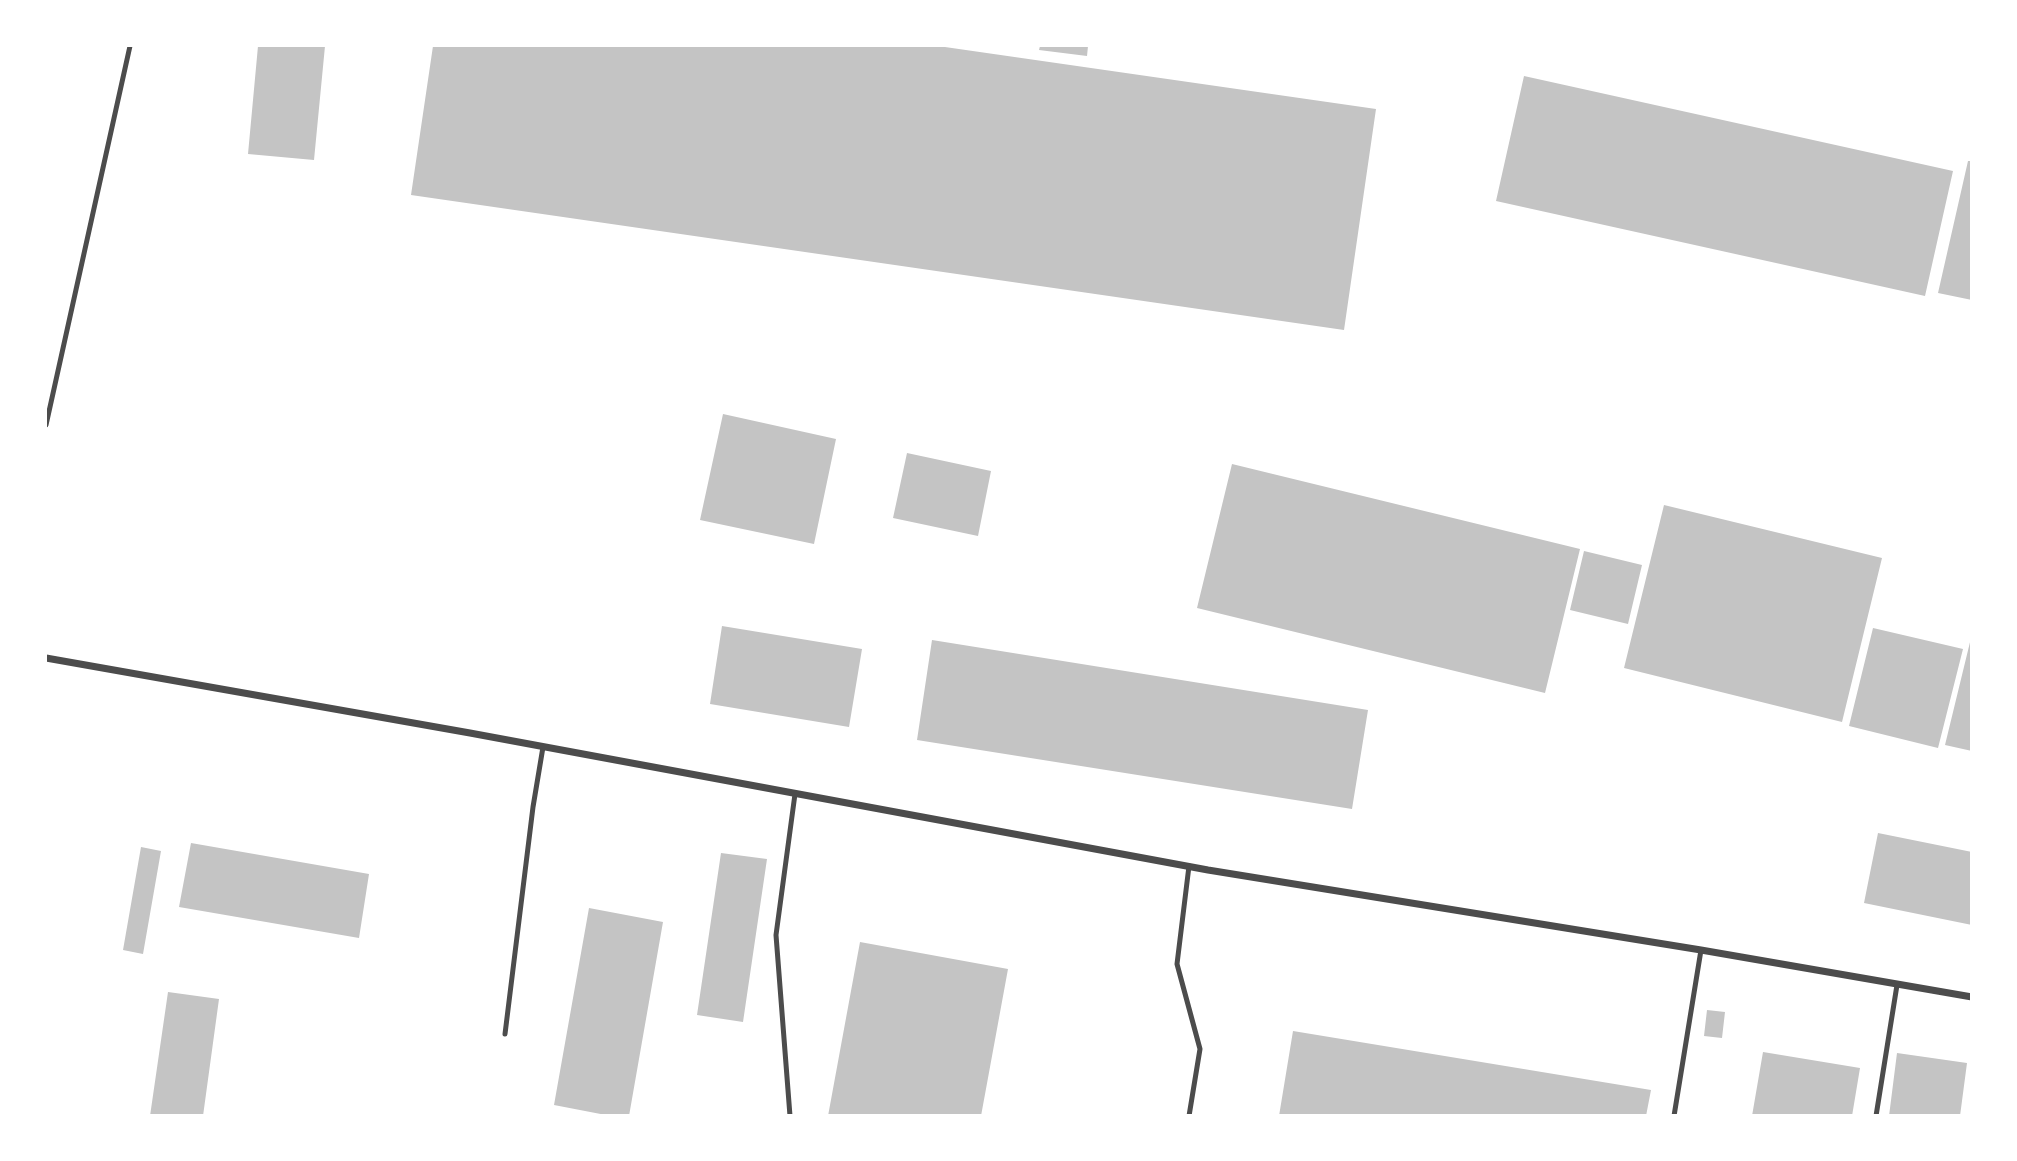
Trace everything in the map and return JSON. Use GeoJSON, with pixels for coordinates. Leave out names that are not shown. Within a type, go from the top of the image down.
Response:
{"type":"FeatureCollection","features":[{"type":"Feature","properties":{"kind":"street"},"geometry":{"type":"LineString","coordinates":[[46,659],[1189,866],[1972,997]]}},
{"type":"Feature","properties":{"kind":"lane"},"geometry":{"type":"LineString","coordinates":[[46,425],[130,46]]}},
{"type":"Feature","properties":{"kind":"lane"},"geometry":{"type":"LineString","coordinates":[[505,1034],[543,747]]}},
{"type":"Feature","properties":{"kind":"lane"},"geometry":{"type":"LineString","coordinates":[[790,1115],[776,934],[795,794]]}},
{"type":"Feature","properties":{"kind":"lane"},"geometry":{"type":"LineString","coordinates":[[1189,866],[1177,964],[1199,1049],[1189,1115]]}},
{"type":"Feature","properties":{"kind":"lane"},"geometry":{"type":"LineString","coordinates":[[1674,1115],[1701,950]]}},
{"type":"Feature","properties":{"kind":"lane"},"geometry":{"type":"LineString","coordinates":[[1875,1115],[1897,985]]}},
{"type":"Feature","properties":{"kind":"building"},"geometry":{"type":"Polygon","coordinates":[[[258,46],[325,46],[314,160],[248,154],[258,46]]]}},
{"type":"Feature","properties":{"kind":"building"},"geometry":{"type":"Polygon","coordinates":[[[433,46],[938,46],[1376,109],[1344,330],[411,195],[433,46]]]}},
{"type":"Feature","properties":{"kind":"building"},"geometry":{"type":"Polygon","coordinates":[[[1040,46],[1088,46],[1087,56],[1039,50],[1040,46]]]}},
{"type":"Feature","properties":{"kind":"building"},"geometry":{"type":"Polygon","coordinates":[[[1524,76],[1953,171],[1925,296],[1496,201],[1524,76]]]}},
{"type":"Feature","properties":{"kind":"building"},"geometry":{"type":"Polygon","coordinates":[[[1968,161],[1972,161],[1972,300],[1938,293],[1968,161]]]}},
{"type":"Feature","properties":{"kind":"building"},"geometry":{"type":"Polygon","coordinates":[[[723,414],[836,439],[814,544],[700,520],[723,414]]]}},
{"type":"Feature","properties":{"kind":"building"},"geometry":{"type":"Polygon","coordinates":[[[907,453],[991,471],[978,536],[893,518],[907,453]]]}},
{"type":"Feature","properties":{"kind":"building"},"geometry":{"type":"Polygon","coordinates":[[[1232,464],[1580,549],[1545,693],[1197,608],[1232,464]]]}},
{"type":"Feature","properties":{"kind":"building"},"geometry":{"type":"Polygon","coordinates":[[[1664,505],[1882,558],[1842,722],[1624,668],[1664,505]]]}},
{"type":"Feature","properties":{"kind":"building"},"geometry":{"type":"Polygon","coordinates":[[[1584,551],[1642,565],[1628,624],[1570,610],[1584,551]]]}},
{"type":"Feature","properties":{"kind":"building"},"geometry":{"type":"Polygon","coordinates":[[[722,626],[862,649],[849,727],[710,704],[722,626]]]}},
{"type":"Feature","properties":{"kind":"building"},"geometry":{"type":"Polygon","coordinates":[[[1873,628],[1963,649],[1938,748],[1849,726],[1873,628]]]}},
{"type":"Feature","properties":{"kind":"building"},"geometry":{"type":"Polygon","coordinates":[[[1972,638],[1972,751],[1945,745],[1972,638]]]}},
{"type":"Feature","properties":{"kind":"building"},"geometry":{"type":"Polygon","coordinates":[[[932,640],[1368,710],[1352,809],[917,740],[932,640]]]}},
{"type":"Feature","properties":{"kind":"building"},"geometry":{"type":"Polygon","coordinates":[[[1878,833],[1972,852],[1972,925],[1864,903],[1878,833]]]}},
{"type":"Feature","properties":{"kind":"building"},"geometry":{"type":"Polygon","coordinates":[[[191,843],[369,874],[359,938],[179,907],[191,843]]]}},
{"type":"Feature","properties":{"kind":"building"},"geometry":{"type":"Polygon","coordinates":[[[141,847],[161,851],[143,954],[123,950],[141,847]]]}},
{"type":"Feature","properties":{"kind":"building"},"geometry":{"type":"Polygon","coordinates":[[[721,853],[767,859],[743,1022],[697,1015],[721,853]]]}},
{"type":"Feature","properties":{"kind":"building"},"geometry":{"type":"Polygon","coordinates":[[[589,908],[663,922],[629,1116],[611,1116],[554,1105],[589,908]]]}},
{"type":"Feature","properties":{"kind":"building"},"geometry":{"type":"Polygon","coordinates":[[[860,942],[1008,969],[981,1116],[828,1116],[860,942]]]}},
{"type":"Feature","properties":{"kind":"building"},"geometry":{"type":"Polygon","coordinates":[[[168,992],[219,999],[203,1116],[150,1116],[168,992]]]}},
{"type":"Feature","properties":{"kind":"building"},"geometry":{"type":"Polygon","coordinates":[[[1707,1010],[1725,1012],[1722,1038],[1704,1036],[1707,1010]]]}},
{"type":"Feature","properties":{"kind":"building"},"geometry":{"type":"Polygon","coordinates":[[[1293,1031],[1651,1090],[1646,1116],[1279,1116],[1293,1031]]]}},
{"type":"Feature","properties":{"kind":"building"},"geometry":{"type":"Polygon","coordinates":[[[1763,1052],[1860,1068],[1852,1116],[1752,1116],[1763,1052]]]}},
{"type":"Feature","properties":{"kind":"building"},"geometry":{"type":"Polygon","coordinates":[[[1897,1053],[1967,1063],[1960,1116],[1889,1116],[1897,1053]]]}}]}
